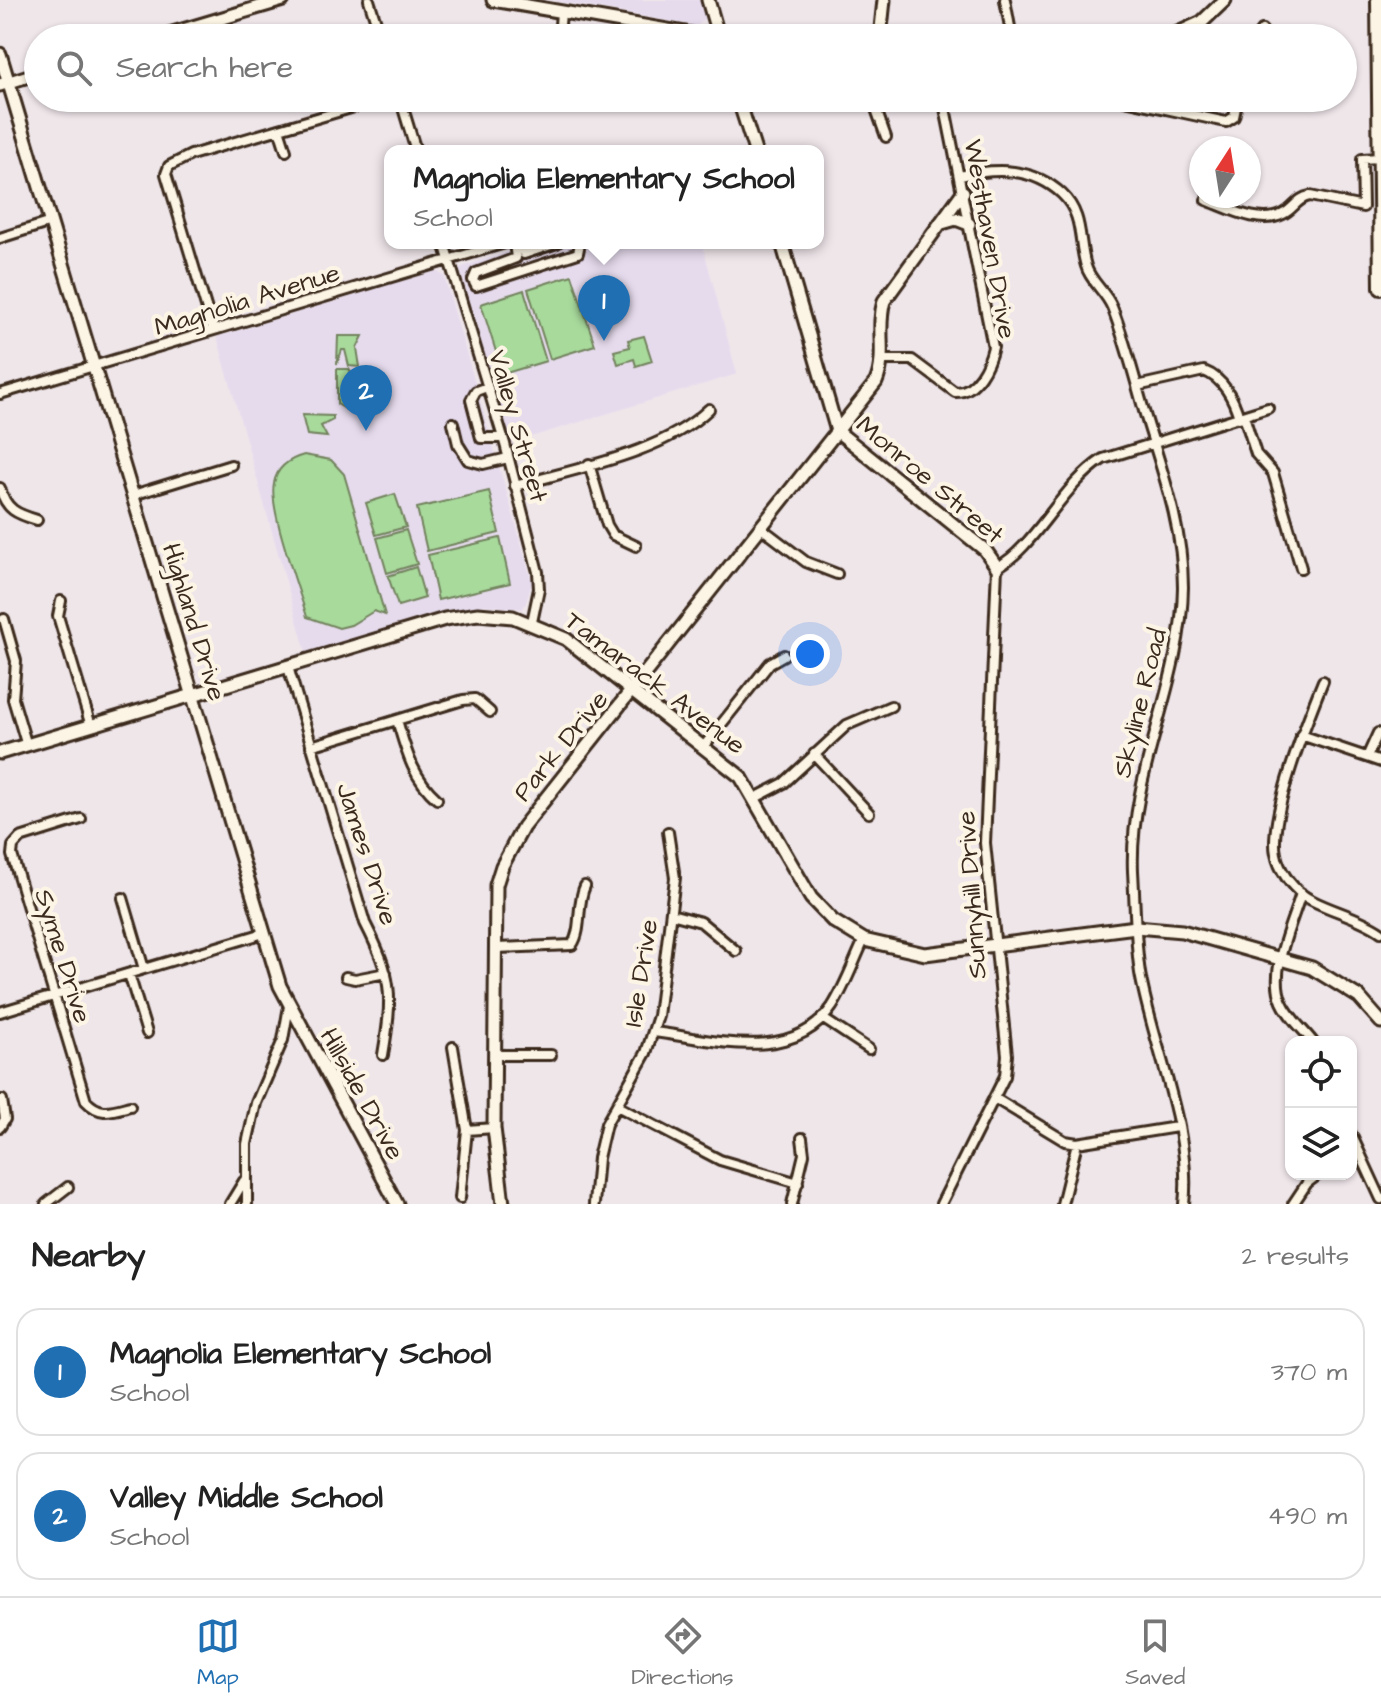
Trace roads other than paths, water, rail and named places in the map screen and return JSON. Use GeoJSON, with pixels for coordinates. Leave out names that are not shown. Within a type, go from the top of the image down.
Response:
{"type":"FeatureCollection","features":[{"type":"Feature","properties":{"kind":"main road"},"geometry":{"type":"LineString","coordinates":[[203,24],[283,0]]}},
{"type":"Feature","properties":{"kind":"main road"},"geometry":{"type":"LineString","coordinates":[[493,0],[633,24]]}},
{"type":"Feature","properties":{"kind":"main road"},"geometry":{"type":"LineString","coordinates":[[708,0],[714,24]]}},
{"type":"Feature","properties":{"kind":"main road"},"geometry":{"type":"LineString","coordinates":[[881,24],[884,0]]}},
{"type":"Feature","properties":{"kind":"main road"},"geometry":{"type":"LineString","coordinates":[[1198,24],[1225,0]]}},
{"type":"Feature","properties":{"kind":"main road"},"geometry":{"type":"LineString","coordinates":[[1378,0],[1381,288]]}},
{"type":"Feature","properties":{"kind":"main road","name":"Highland Drive"},"geometry":{"type":"LineString","coordinates":[[0,54],[4,83],[51,222],[264,933],[289,1006]]}},
{"type":"Feature","properties":{"kind":"main road"},"geometry":{"type":"LineString","coordinates":[[4,83],[24,77]]}},
{"type":"Feature","properties":{"kind":"main road"},"geometry":{"type":"LineString","coordinates":[[742,112],[753,145]]}},
{"type":"Feature","properties":{"kind":"main road","name":"Park Drive"},"geometry":{"type":"LineString","coordinates":[[503,1204],[494,1128],[496,885],[515,841],[876,382],[881,360],[879,318],[884,301],[963,192]]}},
{"type":"Feature","properties":{"kind":"main road"},"geometry":{"type":"LineString","coordinates":[[942,223],[956,219],[969,224]]}},
{"type":"Feature","properties":{"kind":"main road","name":"Monroe Street"},"geometry":{"type":"LineString","coordinates":[[784,249],[837,431],[985,550],[997,567]]}},
{"type":"Feature","properties":{"kind":"main road"},"geometry":{"type":"LineString","coordinates":[[827,401],[837,409],[857,405]]}},
{"type":"Feature","properties":{"kind":"main road","name":"Tamarack Avenue"},"geometry":{"type":"LineString","coordinates":[[0,753],[445,619],[495,615],[532,622],[566,639],[741,777],[811,898],[833,921],[864,940],[925,954],[1136,927],[1182,931],[1282,958],[1325,975],[1359,997],[1381,1022]]}},
{"type":"Feature","properties":{"kind":"main road","name":"Hillside Drive"},"geometry":{"type":"LineString","coordinates":[[289,1006],[397,1204]]}},
{"type":"Feature","properties":{"kind":"street"},"geometry":{"type":"LineString","coordinates":[[369,0],[377,24]]}},
{"type":"Feature","properties":{"kind":"street"},"geometry":{"type":"LineString","coordinates":[[1005,0],[1009,24]]}},
{"type":"Feature","properties":{"kind":"street"},"geometry":{"type":"LineString","coordinates":[[560,24],[561,12]]}},
{"type":"Feature","properties":{"kind":"street"},"geometry":{"type":"LineString","coordinates":[[213,330],[166,174],[169,166],[191,155],[337,112]]}},
{"type":"Feature","properties":{"kind":"street"},"geometry":{"type":"LineString","coordinates":[[404,112],[414,145]]}},
{"type":"Feature","properties":{"kind":"street"},"geometry":{"type":"LineString","coordinates":[[877,112],[886,137]]}},
{"type":"Feature","properties":{"kind":"street","name":"Westhaven Drive"},"geometry":{"type":"LineString","coordinates":[[881,360],[912,360],[955,392],[970,388],[989,362],[993,336],[946,112]]}},
{"type":"Feature","properties":{"kind":"street"},"geometry":{"type":"LineString","coordinates":[[1180,112],[1226,122],[1234,117],[1235,112]]}},
{"type":"Feature","properties":{"kind":"street"},"geometry":{"type":"LineString","coordinates":[[279,129],[286,151]]}},
{"type":"Feature","properties":{"kind":"street"},"geometry":{"type":"LineString","coordinates":[[1227,208],[1246,215],[1270,217],[1282,215],[1301,197],[1310,196],[1363,207],[1362,159],[1379,158]]}},
{"type":"Feature","properties":{"kind":"street","name":"Skyline Road"},"geometry":{"type":"LineString","coordinates":[[960,176],[989,170],[1030,175],[1063,195],[1078,217],[1086,267],[1112,306],[1177,529],[1183,585],[1180,639],[1164,711],[1138,797],[1133,844],[1140,974],[1161,1047],[1177,1127],[1184,1204]]}},
{"type":"Feature","properties":{"kind":"street"},"geometry":{"type":"LineString","coordinates":[[0,238],[51,222]]}},
{"type":"Feature","properties":{"kind":"street","name":"Valley Street"},"geometry":{"type":"LineString","coordinates":[[446,249],[503,438],[538,572],[539,589],[532,622]]}},
{"type":"Feature","properties":{"kind":"street","name":"Magnolia Avenue"},"geometry":{"type":"LineString","coordinates":[[0,394],[485,249]]}},
{"type":"Feature","properties":{"kind":"street"},"geometry":{"type":"LineString","coordinates":[[517,249],[516,258],[476,273],[473,280],[476,286],[578,253],[579,249]]}},
{"type":"Feature","properties":{"kind":"street"},"geometry":{"type":"LineString","coordinates":[[521,249],[527,268]]}},
{"type":"Feature","properties":{"kind":"street"},"geometry":{"type":"LineString","coordinates":[[524,254],[539,249]]}},
{"type":"Feature","properties":{"kind":"street"},"geometry":{"type":"LineString","coordinates":[[1137,386],[1204,371],[1214,376],[1242,417],[1256,454],[1273,473],[1301,568]]}},
{"type":"Feature","properties":{"kind":"street"},"geometry":{"type":"LineString","coordinates":[[487,387],[476,391],[471,400],[477,430],[481,438],[503,438]]}},
{"type":"Feature","properties":{"kind":"street"},"geometry":{"type":"LineString","coordinates":[[997,567],[1013,556],[1080,474],[1103,459],[1268,408]]}},
{"type":"Feature","properties":{"kind":"street"},"geometry":{"type":"LineString","coordinates":[[515,486],[665,440],[688,429],[709,409]]}},
{"type":"Feature","properties":{"kind":"street"},"geometry":{"type":"LineString","coordinates":[[453,423],[458,444],[468,460],[483,464],[508,458]]}},
{"type":"Feature","properties":{"kind":"street"},"geometry":{"type":"LineString","coordinates":[[589,464],[607,525],[613,535],[636,546]]}},
{"type":"Feature","properties":{"kind":"street"},"geometry":{"type":"LineString","coordinates":[[133,495],[231,465]]}},
{"type":"Feature","properties":{"kind":"street"},"geometry":{"type":"LineString","coordinates":[[0,488],[4,502],[14,513],[37,520]]}},
{"type":"Feature","properties":{"kind":"street"},"geometry":{"type":"LineString","coordinates":[[760,527],[806,562],[837,574]]}},
{"type":"Feature","properties":{"kind":"street","name":"Sunnyhill Drive"},"geometry":{"type":"LineString","coordinates":[[941,1204],[996,1099],[1005,1076],[1007,1055],[984,817],[997,567]]}},
{"type":"Feature","properties":{"kind":"street"},"geometry":{"type":"LineString","coordinates":[[61,601],[58,616],[91,726]]}},
{"type":"Feature","properties":{"kind":"street"},"geometry":{"type":"LineString","coordinates":[[4,619],[16,661],[13,699],[27,746]]}},
{"type":"Feature","properties":{"kind":"street"},"geometry":{"type":"LineString","coordinates":[[704,746],[770,663],[784,655]]}},
{"type":"Feature","properties":{"kind":"street","name":"James Drive"},"geometry":{"type":"LineString","coordinates":[[288,667],[365,923],[386,973],[391,1009],[383,1055]]}},
{"type":"Feature","properties":{"kind":"street"},"geometry":{"type":"LineString","coordinates":[[1323,681],[1301,735],[1275,832],[1275,853],[1282,872],[1301,893],[1365,921],[1381,932]]}},
{"type":"Feature","properties":{"kind":"street"},"geometry":{"type":"LineString","coordinates":[[311,746],[463,700],[475,699],[490,712]]}},
{"type":"Feature","properties":{"kind":"street"},"geometry":{"type":"LineString","coordinates":[[755,798],[784,783],[847,725],[891,706]]}},
{"type":"Feature","properties":{"kind":"street"},"geometry":{"type":"LineString","coordinates":[[397,720],[413,770],[422,786],[437,799]]}},
{"type":"Feature","properties":{"kind":"street"},"geometry":{"type":"LineString","coordinates":[[1368,755],[1378,733]]}},
{"type":"Feature","properties":{"kind":"street"},"geometry":{"type":"LineString","coordinates":[[1301,735],[1368,755],[1381,762]]}},
{"type":"Feature","properties":{"kind":"street"},"geometry":{"type":"LineString","coordinates":[[814,754],[869,813]]}},
{"type":"Feature","properties":{"kind":"street","name":"Syme Drive"},"geometry":{"type":"LineString","coordinates":[[81,819],[20,838],[13,846],[12,855],[86,1101],[95,1111],[130,1106]]}},
{"type":"Feature","properties":{"kind":"street","name":"Isle Drive"},"geometry":{"type":"LineString","coordinates":[[594,1204],[598,1158],[606,1124],[654,1032],[675,878],[668,832]]}},
{"type":"Feature","properties":{"kind":"street"},"geometry":{"type":"LineString","coordinates":[[497,948],[572,945],[576,939],[579,904],[585,886]]}},
{"type":"Feature","properties":{"kind":"street"},"geometry":{"type":"LineString","coordinates":[[1301,893],[1278,981],[1282,1002],[1308,1036]]}},
{"type":"Feature","properties":{"kind":"street"},"geometry":{"type":"LineString","coordinates":[[123,898],[144,969]]}},
{"type":"Feature","properties":{"kind":"street"},"geometry":{"type":"LineString","coordinates":[[671,914],[701,922],[736,951]]}},
{"type":"Feature","properties":{"kind":"street"},"geometry":{"type":"LineString","coordinates":[[0,1012],[264,933]]}},
{"type":"Feature","properties":{"kind":"street"},"geometry":{"type":"LineString","coordinates":[[654,1032],[764,1044],[803,1033],[832,1006],[864,940]]}},
{"type":"Feature","properties":{"kind":"street"},"geometry":{"type":"LineString","coordinates":[[346,977],[355,979],[386,973]]}},
{"type":"Feature","properties":{"kind":"street"},"geometry":{"type":"LineString","coordinates":[[129,974],[147,1033]]}},
{"type":"Feature","properties":{"kind":"street"},"geometry":{"type":"LineString","coordinates":[[247,1204],[247,1144],[256,1103],[283,1040],[289,1006]]}},
{"type":"Feature","properties":{"kind":"street"},"geometry":{"type":"LineString","coordinates":[[822,1018],[869,1049]]}},
{"type":"Feature","properties":{"kind":"street"},"geometry":{"type":"LineString","coordinates":[[453,1047],[467,1130],[460,1198]]}},
{"type":"Feature","properties":{"kind":"street"},"geometry":{"type":"LineString","coordinates":[[495,1055],[551,1055]]}},
{"type":"Feature","properties":{"kind":"street"},"geometry":{"type":"LineString","coordinates":[[996,1099],[1065,1141],[1077,1143],[1177,1127]]}},
{"type":"Feature","properties":{"kind":"street"},"geometry":{"type":"LineString","coordinates":[[0,1127],[5,1119],[2,1100]]}},
{"type":"Feature","properties":{"kind":"street"},"geometry":{"type":"LineString","coordinates":[[617,1106],[720,1160],[798,1183]]}},
{"type":"Feature","properties":{"kind":"street"},"geometry":{"type":"LineString","coordinates":[[467,1130],[494,1128]]}},
{"type":"Feature","properties":{"kind":"street"},"geometry":{"type":"LineString","coordinates":[[792,1204],[804,1154],[802,1138]]}},
{"type":"Feature","properties":{"kind":"street"},"geometry":{"type":"LineString","coordinates":[[1062,1204],[1077,1143]]}},
{"type":"Feature","properties":{"kind":"street"},"geometry":{"type":"LineString","coordinates":[[1357,1159],[1381,1199]]}},
{"type":"Feature","properties":{"kind":"street"},"geometry":{"type":"LineString","coordinates":[[230,1204],[243,1188],[246,1174]]}},
{"type":"Feature","properties":{"kind":"street"},"geometry":{"type":"LineString","coordinates":[[1293,1204],[1311,1180]]}},
{"type":"Feature","properties":{"kind":"street"},"geometry":{"type":"LineString","coordinates":[[46,1204],[68,1187]]}},
{"type":"Feature","properties":{"kind":"place","name":"Magnolia Elementary School"},"geometry":{"type":"Point","coordinates":[604,341]}},
{"type":"Feature","properties":{"kind":"place","name":"Valley Middle School"},"geometry":{"type":"Point","coordinates":[366,431]}}]}
